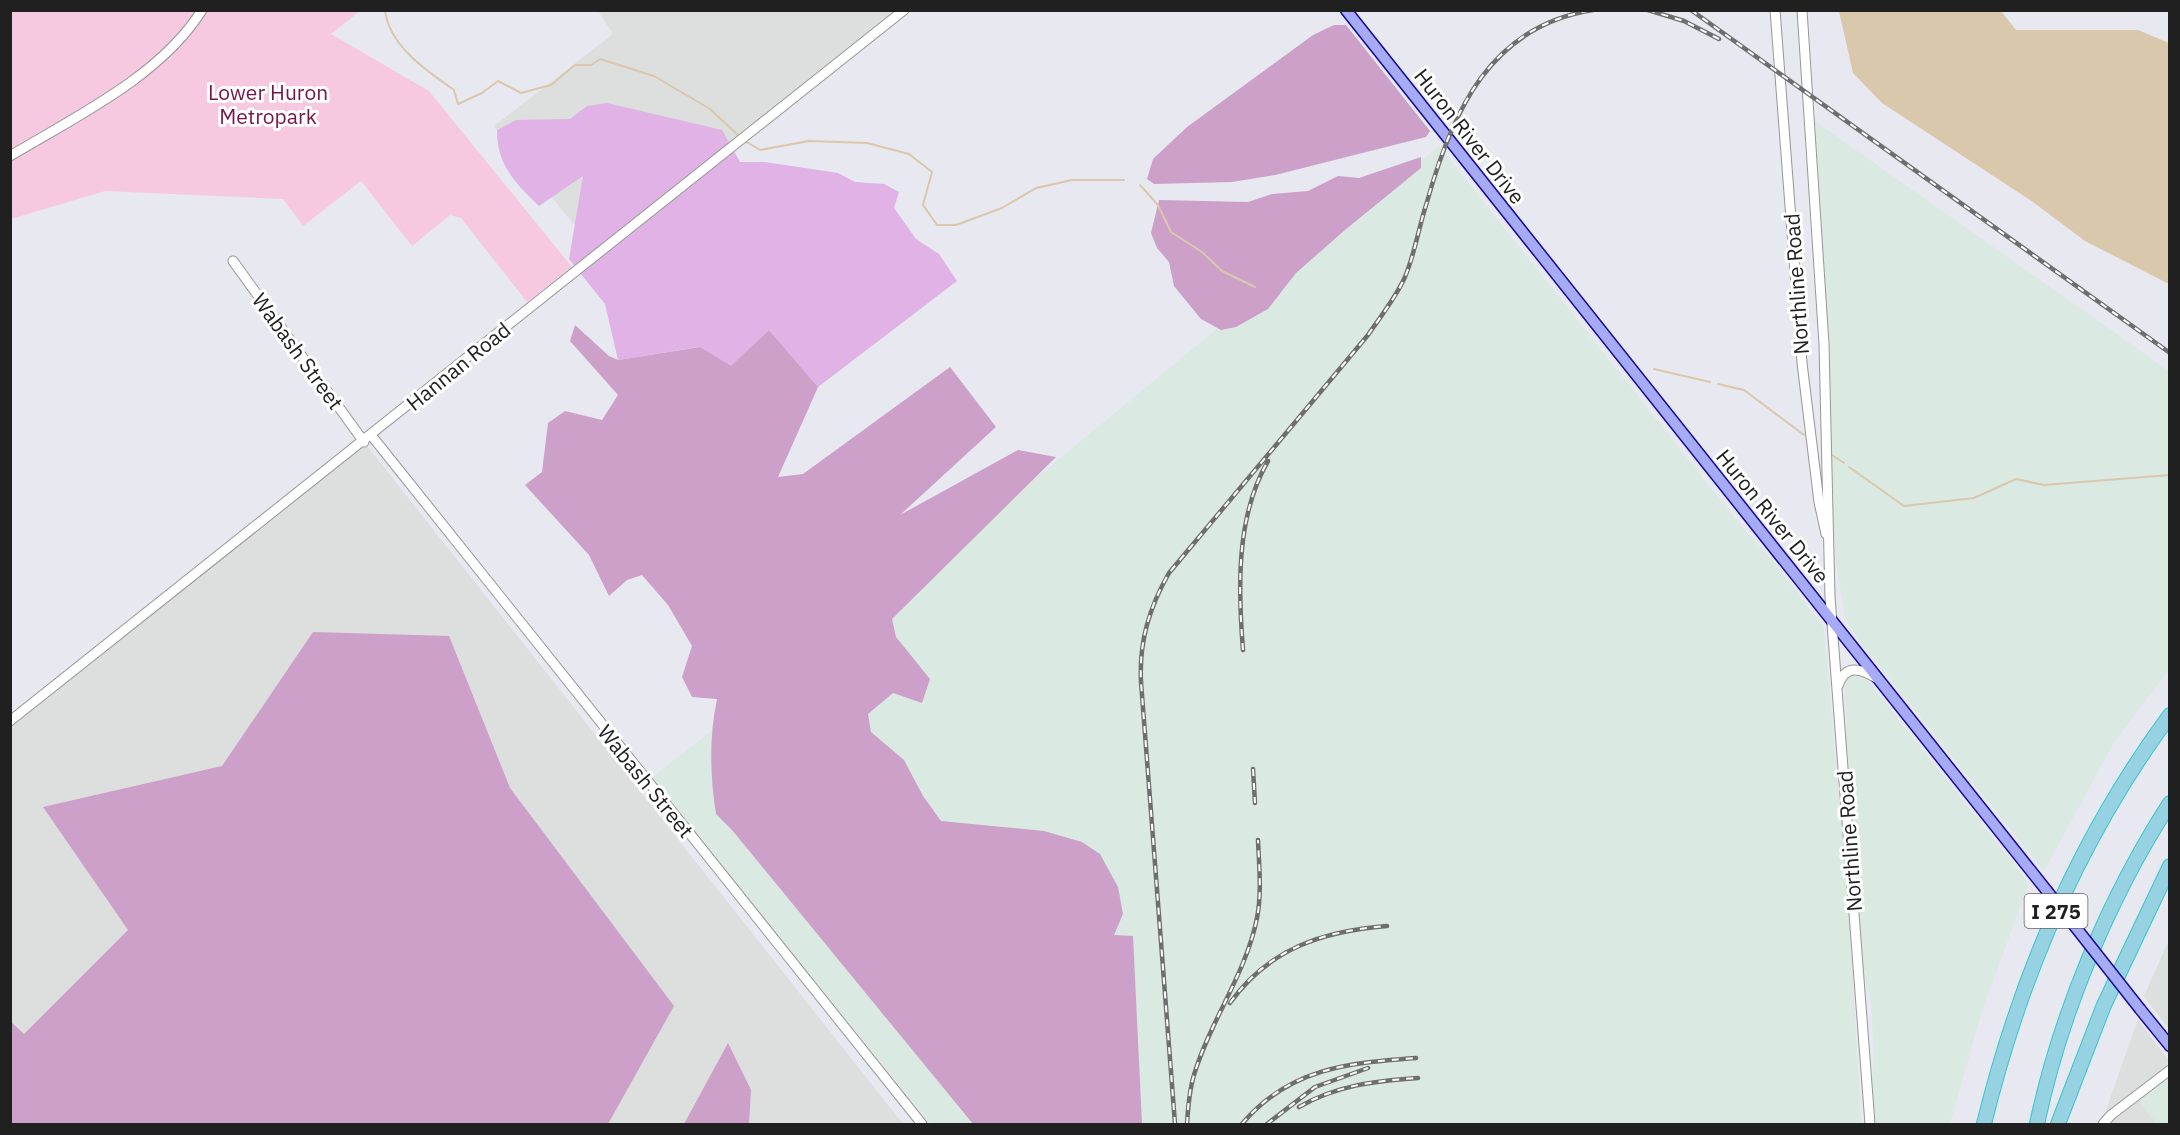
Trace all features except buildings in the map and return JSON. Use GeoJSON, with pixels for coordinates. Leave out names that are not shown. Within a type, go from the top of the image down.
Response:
{"type":"FeatureCollection","features":[{"type":"Feature","properties":{"kind":"highway","name":"I 275"},"geometry":{"type":"LineString","coordinates":[[1983,1125],[2009,1032],[2044,939],[2088,843],[2138,758],[2169,715]]}},
{"type":"Feature","properties":{"kind":"highway","name":"I 275"},"geometry":{"type":"LineString","coordinates":[[2037,1125],[2061,1035],[2082,979],[2116,900],[2169,803]]}},
{"type":"Feature","properties":{"kind":"highway"},"geometry":{"type":"LineString","coordinates":[[2058,1125],[2085,1051],[2169,866]]}},
{"type":"Feature","properties":{"kind":"highway"},"geometry":{"type":"LineString","coordinates":[[2146,914],[2160,898],[2169,879]]}},
{"type":"Feature","properties":{"kind":"main road","name":"Huron River Drive"},"geometry":{"type":"LineString","coordinates":[[1346,10],[2169,1046]]}},
{"type":"Feature","properties":{"kind":"street"},"geometry":{"type":"LineString","coordinates":[[10,156],[150,68],[174,45],[202,10]]}},
{"type":"Feature","properties":{"kind":"street","name":"Northline Road"},"geometry":{"type":"LineString","coordinates":[[1775,10],[1802,363],[1819,502],[1831,557]]}},
{"type":"Feature","properties":{"kind":"street","name":"Northline Road"},"geometry":{"type":"LineString","coordinates":[[1802,10],[1824,344],[1832,621],[1870,1125]]}},
{"type":"Feature","properties":{"kind":"street","name":"Hannan Road"},"geometry":{"type":"LineString","coordinates":[[10,721],[900,12]]}},
{"type":"Feature","properties":{"kind":"street","name":"Wabash Street"},"geometry":{"type":"LineString","coordinates":[[232,261],[368,438],[922,1125]]}},
{"type":"Feature","properties":{"kind":"street"},"geometry":{"type":"LineString","coordinates":[[1837,688],[1842,676],[1852,669],[1860,669],[1879,680]]}},
{"type":"Feature","properties":{"kind":"street"},"geometry":{"type":"LineString","coordinates":[[2103,1125],[2111,1115],[2169,1070]]}},
{"type":"Feature","properties":{"kind":"shaded area"},"geometry":{"type":"Polygon","coordinates":[[[598,11],[895,11],[596,252],[494,126],[613,34],[598,11]]]}},
{"type":"Feature","properties":{"kind":"shaded area"},"geometry":{"type":"Polygon","coordinates":[[[1839,11],[2001,11],[2016,30],[2138,30],[2169,43],[2169,284],[2085,241],[2033,202],[1882,103],[1853,73],[1839,11]]]}},
{"type":"Feature","properties":{"kind":"shaded area"},"geometry":{"type":"Polygon","coordinates":[[[1334,25],[1346,25],[1430,131],[1426,137],[1275,175],[1232,182],[1154,184],[1147,179],[1153,159],[1187,127],[1313,35],[1334,25]]]}},
{"type":"Feature","properties":{"kind":"shaded area"},"geometry":{"type":"Polygon","coordinates":[[[607,103],[722,130],[740,162],[765,162],[838,173],[855,182],[884,184],[899,192],[894,208],[916,239],[939,254],[957,281],[818,387],[769,330],[731,367],[699,347],[618,360],[605,304],[569,259],[583,176],[539,206],[515,181],[504,164],[500,154],[497,130],[516,120],[570,119],[587,106],[607,103]]]}},
{"type":"Feature","properties":{"kind":"shaded area"},"geometry":{"type":"Polygon","coordinates":[[[1809,117],[2169,371],[2169,670],[2113,744],[2044,871],[1863,646],[1845,618],[1836,562],[1809,117]]]}},
{"type":"Feature","properties":{"kind":"shaded area"},"geometry":{"type":"Polygon","coordinates":[[[1439,146],[1746,532],[1772,559],[1824,629],[1849,906],[1861,1124],[931,1124],[650,779],[1054,463],[1439,146]]]}},
{"type":"Feature","properties":{"kind":"shaded area"},"geometry":{"type":"Polygon","coordinates":[[[1421,157],[1421,168],[1296,273],[1268,309],[1236,327],[1221,330],[1201,319],[1174,286],[1169,262],[1157,248],[1151,233],[1159,200],[1248,202],[1272,194],[1308,191],[1338,176],[1359,178],[1421,157]]]}},
{"type":"Feature","properties":{"kind":"shaded area"},"geometry":{"type":"Polygon","coordinates":[[[575,325],[609,356],[618,360],[700,347],[731,366],[769,330],[818,387],[778,477],[803,474],[950,367],[996,427],[900,515],[1018,450],[1056,457],[892,619],[896,637],[930,679],[922,703],[893,693],[868,714],[871,732],[904,760],[923,796],[941,821],[1044,831],[1082,842],[1100,854],[1118,887],[1123,914],[1114,935],[1133,936],[1142,1124],[973,1124],[732,830],[716,814],[711,756],[717,699],[692,697],[682,677],[692,646],[668,605],[642,575],[627,580],[609,596],[589,555],[525,485],[542,472],[548,423],[565,411],[602,420],[618,395],[570,341],[575,325]]]}},
{"type":"Feature","properties":{"kind":"shaded area"},"geometry":{"type":"Polygon","coordinates":[[[364,442],[903,1124],[11,1124],[11,726],[364,442]]]}},
{"type":"Feature","properties":{"kind":"shaded area"},"geometry":{"type":"Polygon","coordinates":[[[313,632],[449,636],[510,788],[674,1006],[608,1124],[11,1124],[11,1022],[24,1034],[128,930],[43,807],[222,766],[313,632]]]}},
{"type":"Feature","properties":{"kind":"shaded area"},"geometry":{"type":"Polygon","coordinates":[[[1857,674],[1868,681],[2029,883],[1982,1011],[1950,1124],[1875,1124],[1871,1002],[1864,978],[1846,743],[1845,682],[1849,676],[1857,674]]]}},
{"type":"Feature","properties":{"kind":"shaded area"},"geometry":{"type":"Polygon","coordinates":[[[2169,940],[2169,1029],[2144,996],[2169,940]]]}},
{"type":"Feature","properties":{"kind":"shaded area"},"geometry":{"type":"Polygon","coordinates":[[[2138,1019],[2168,1060],[2166,1068],[2138,1099],[2157,1124],[2109,1124],[2113,1119],[2106,1110],[2138,1019]]]}},
{"type":"Feature","properties":{"kind":"shaded area"},"geometry":{"type":"Polygon","coordinates":[[[728,1043],[751,1090],[749,1124],[684,1124],[728,1043]]]}},
{"type":"Feature","properties":{"kind":"shaded area"},"geometry":{"type":"Polygon","coordinates":[[[2169,1077],[2169,1124],[2157,1124],[2138,1099],[2169,1077]]]}},
{"type":"Feature","properties":{"kind":"green space","name":"Lower Huron Metropark"},"geometry":{"type":"Polygon","coordinates":[[[11,11],[360,11],[331,34],[429,91],[572,267],[527,302],[461,218],[450,215],[412,246],[361,181],[303,226],[283,199],[105,191],[11,219],[11,11]]]}},
{"type":"Feature","properties":{"kind":"waterway"},"geometry":{"type":"LineString","coordinates":[[385,10],[388,23],[401,46],[421,66],[454,90],[458,104],[482,93],[498,81],[521,93],[551,85],[575,65],[591,65],[600,59],[654,76],[710,109],[740,137]]}},
{"type":"Feature","properties":{"kind":"waterway"},"geometry":{"type":"LineString","coordinates":[[745,141],[760,150],[809,141],[867,143],[909,154],[932,172],[923,205],[937,225],[956,225],[1002,208],[1036,188],[1072,180],[1124,180]]}},
{"type":"Feature","properties":{"kind":"waterway"},"geometry":{"type":"LineString","coordinates":[[1140,185],[1158,205],[1171,232],[1202,252],[1222,271],[1255,287]]}},
{"type":"Feature","properties":{"kind":"waterway"},"geometry":{"type":"LineString","coordinates":[[1654,369],[1710,382]]}},
{"type":"Feature","properties":{"kind":"waterway"},"geometry":{"type":"LineString","coordinates":[[1718,384],[1744,390],[1804,435]]}},
{"type":"Feature","properties":{"kind":"waterway"},"geometry":{"type":"LineString","coordinates":[[1829,453],[1844,463]]}},
{"type":"Feature","properties":{"kind":"waterway"},"geometry":{"type":"LineString","coordinates":[[1849,467],[1904,506],[1974,498],[2016,479],[2044,485],[2170,475]]}},
{"type":"Feature","properties":{"kind":"railway"},"geometry":{"type":"LineString","coordinates":[[1175,1124],[1141,682],[1142,653],[1151,612],[1169,573],[1368,335],[1393,299],[1408,268],[1449,136],[1463,106],[1481,78],[1502,54],[1527,34],[1557,19],[1593,10]]}},
{"type":"Feature","properties":{"kind":"railway"},"geometry":{"type":"LineString","coordinates":[[1648,10],[1684,21],[1719,39]]}},
{"type":"Feature","properties":{"kind":"railway"},"geometry":{"type":"LineString","coordinates":[[1691,10],[2170,353]]}},
{"type":"Feature","properties":{"kind":"railway"},"geometry":{"type":"LineString","coordinates":[[1243,650],[1240,577],[1245,529],[1250,505],[1268,461]]}},
{"type":"Feature","properties":{"kind":"railway"},"geometry":{"type":"LineString","coordinates":[[1253,769],[1255,803]]}},
{"type":"Feature","properties":{"kind":"railway"},"geometry":{"type":"LineString","coordinates":[[1187,1124],[1190,1093],[1201,1055],[1252,939],[1259,908],[1258,840]]}},
{"type":"Feature","properties":{"kind":"railway"},"geometry":{"type":"LineString","coordinates":[[1230,1003],[1262,968],[1300,946],[1341,932],[1387,926]]}},
{"type":"Feature","properties":{"kind":"railway"},"geometry":{"type":"LineString","coordinates":[[1242,1124],[1260,1105],[1279,1091],[1321,1072],[1343,1066],[1416,1058]]}},
{"type":"Feature","properties":{"kind":"railway"},"geometry":{"type":"LineString","coordinates":[[1267,1124],[1315,1087],[1368,1068]]}},
{"type":"Feature","properties":{"kind":"railway"},"geometry":{"type":"LineString","coordinates":[[1299,1107],[1328,1094],[1357,1085],[1418,1078]]}}]}
